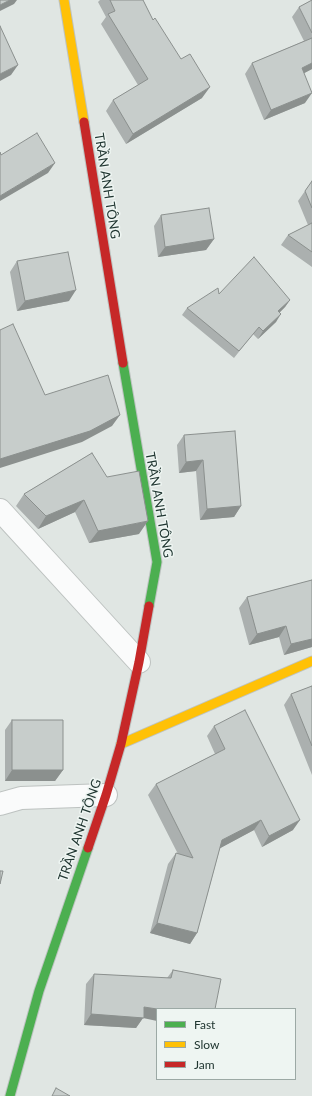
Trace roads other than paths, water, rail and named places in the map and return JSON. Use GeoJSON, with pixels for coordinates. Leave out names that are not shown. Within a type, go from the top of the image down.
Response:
{"type":"FeatureCollection","features":[{"type":"Feature","properties":{"kind":"street","name":"TRẦN ANH TÔNG"},"geometry":{"type":"LineString","coordinates":[[10,1096],[39,991],[106,795],[121,744],[139,662],[157,562],[135,440],[64,0]]}},
{"type":"Feature","properties":{"kind":"street"},"geometry":{"type":"LineString","coordinates":[[0,510],[139,662]]}},
{"type":"Feature","properties":{"kind":"street"},"geometry":{"type":"LineString","coordinates":[[121,744],[312,661]]}},
{"type":"Feature","properties":{"kind":"street"},"geometry":{"type":"LineString","coordinates":[[0,804],[21,798],[106,795]]}}]}
